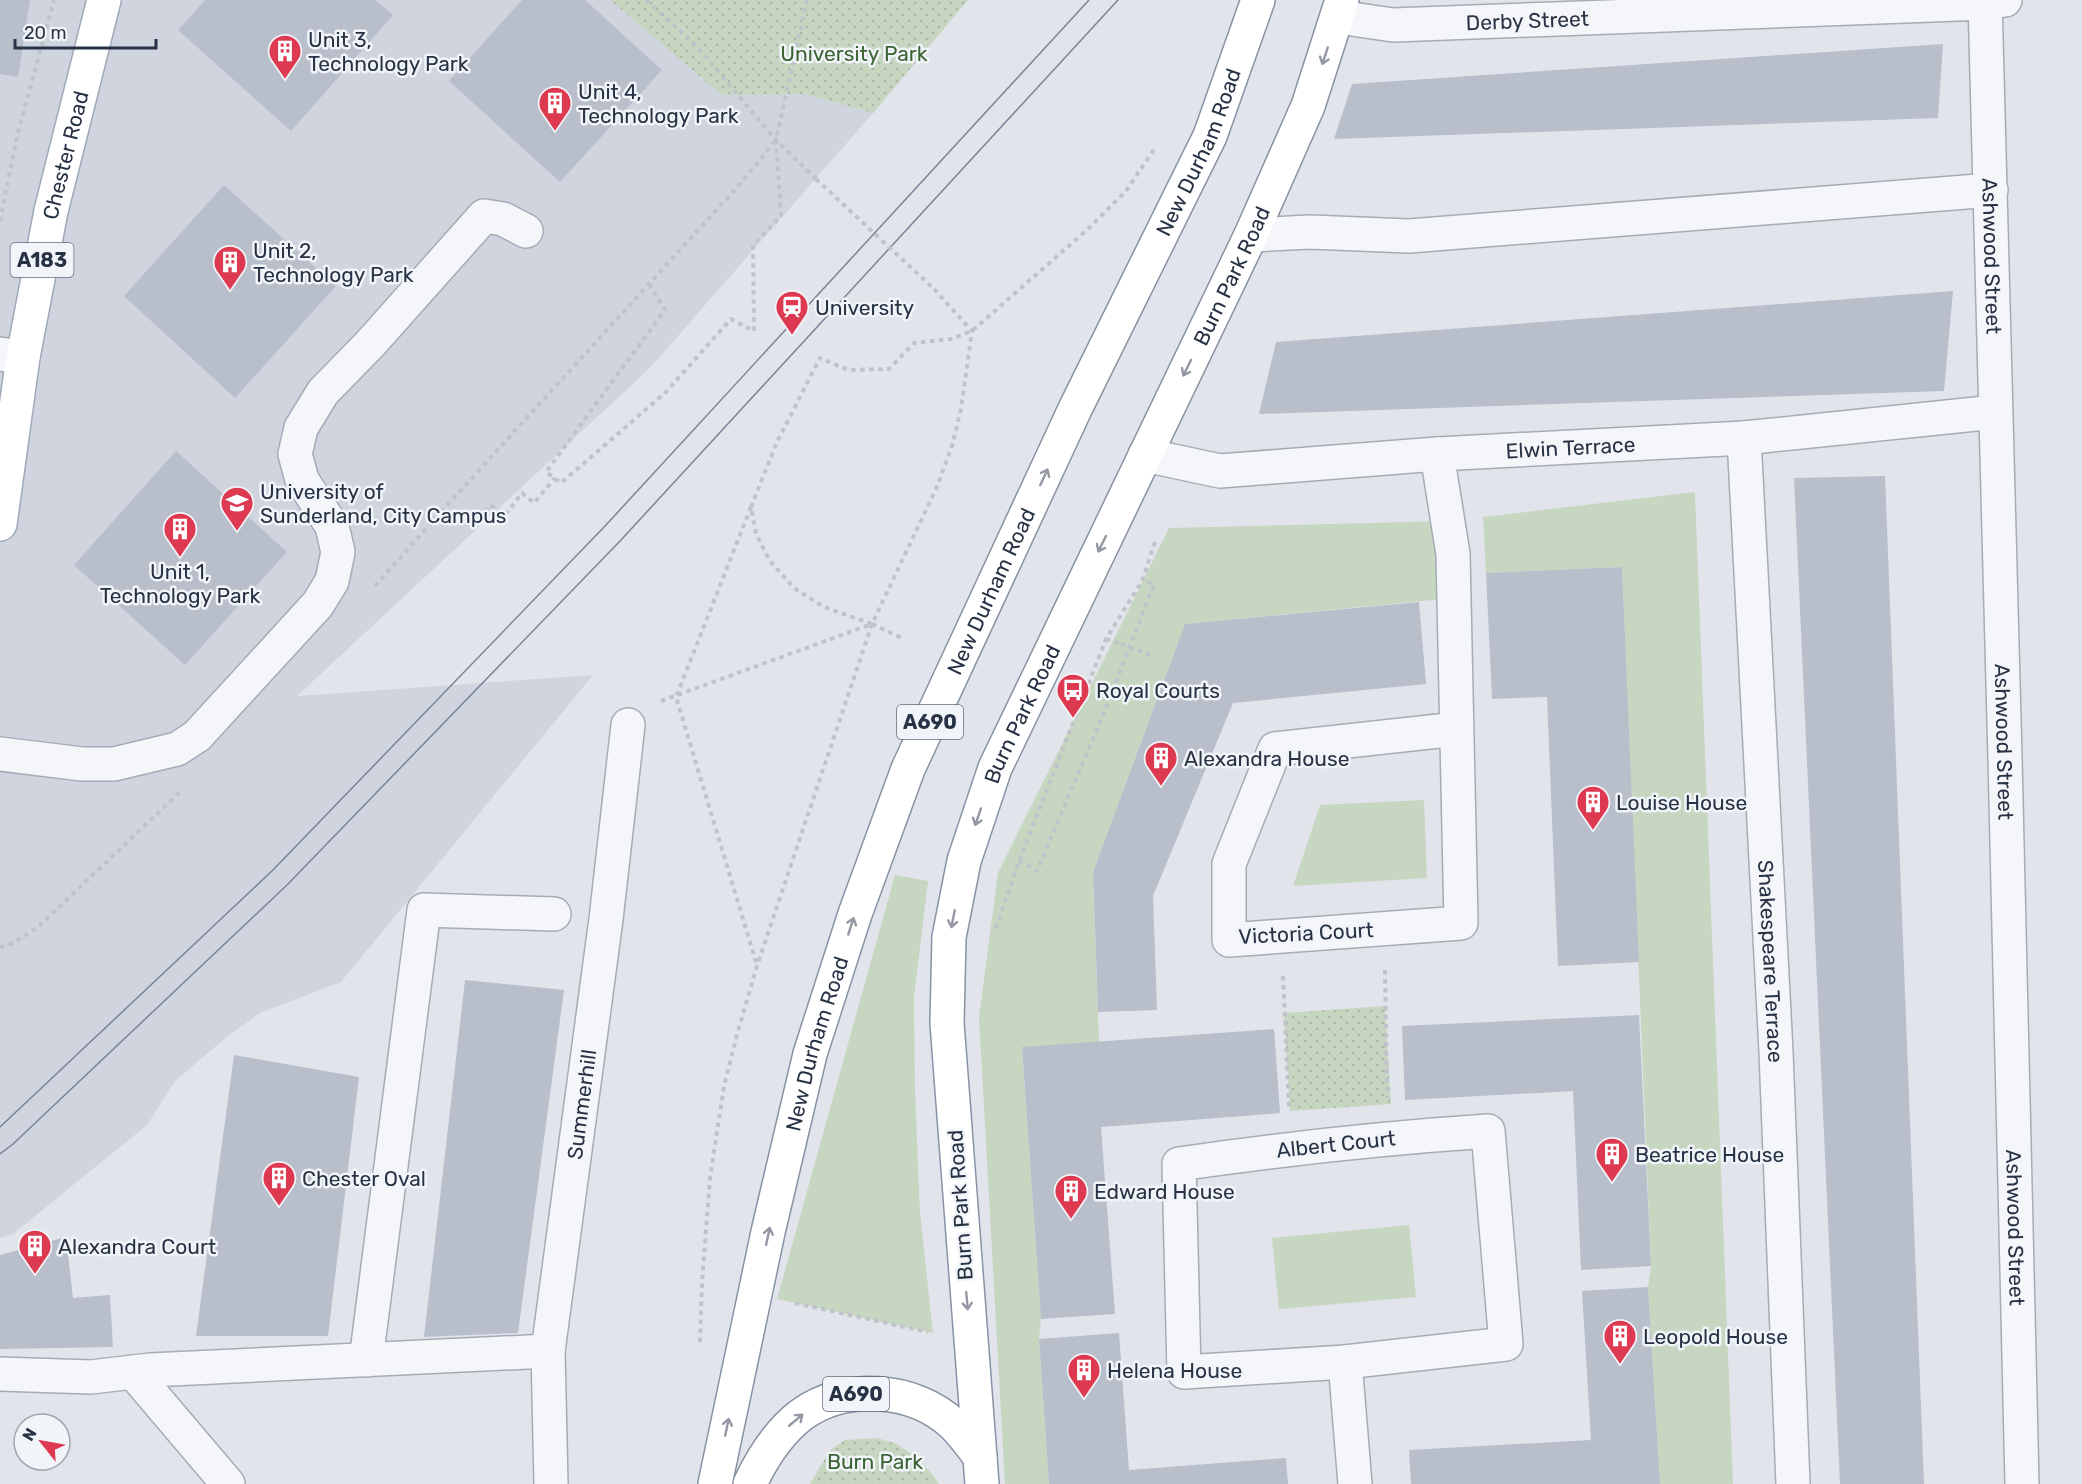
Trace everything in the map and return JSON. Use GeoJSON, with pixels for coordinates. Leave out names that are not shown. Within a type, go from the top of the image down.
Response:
{"type":"FeatureCollection","features":[{"type":"Feature","properties":{"kind":"main road","name":"Chester Road"},"geometry":{"type":"LineString","coordinates":[[0,524],[12,355],[104,0]]}},
{"type":"Feature","properties":{"kind":"main road","name":"New Durham Road"},"geometry":{"type":"LineString","coordinates":[[715,1484],[755,1294],[810,1054],[855,914],[908,769],[1076,409],[1210,136],[1258,0]]}},
{"type":"Feature","properties":{"kind":"main road","name":"Burn Park Road"},"geometry":{"type":"LineString","coordinates":[[981,1471],[947,1023],[949,937],[964,861],[995,768],[1251,235],[1308,106],[1340,8]]}},
{"type":"Feature","properties":{"kind":"main road","name":"A690"},"geometry":{"type":"LineString","coordinates":[[750,1484],[768,1450],[783,1431],[802,1414],[824,1402],[849,1395],[874,1393],[902,1396],[928,1407],[952,1423],[967,1439],[981,1471]]}},
{"type":"Feature","properties":{"kind":"street","name":"Derby Street"},"geometry":{"type":"LineString","coordinates":[[1340,8],[1393,25],[1991,1]]}},
{"type":"Feature","properties":{"kind":"street","name":"Ashwood Street"},"geometry":{"type":"LineString","coordinates":[[1991,1],[1991,190],[1995,412],[2022,1484]]}},
{"type":"Feature","properties":{"kind":"street"},"geometry":{"type":"LineString","coordinates":[[1251,235],[1310,232],[1408,236],[1991,190]]}},
{"type":"Feature","properties":{"kind":"street"},"geometry":{"type":"LineString","coordinates":[[0,754],[82,764],[114,764],[177,749],[196,736],[318,604],[332,581],[338,552],[332,526],[302,480],[295,454],[301,428],[323,392],[370,344],[484,216],[503,219],[526,231]]}},
{"type":"Feature","properties":{"kind":"street","name":"Elwin Terrace"},"geometry":{"type":"LineString","coordinates":[[1145,455],[1220,471],[1437,454],[1744,438],[1995,412]]}},
{"type":"Feature","properties":{"kind":"street","name":"Shakespeare Terrace"},"geometry":{"type":"LineString","coordinates":[[1744,438],[1776,1052],[1793,1484]]}},
{"type":"Feature","properties":{"kind":"street","name":"Victoria Court"},"geometry":{"type":"LineString","coordinates":[[1437,454],[1453,554],[1457,729],[1461,923],[1229,940],[1229,864],[1275,749],[1457,729]]}},
{"type":"Feature","properties":{"kind":"street","name":"Summerhill"},"geometry":{"type":"LineString","coordinates":[[552,1484],[548,1351],[606,919],[628,725]]}},
{"type":"Feature","properties":{"kind":"street"},"geometry":{"type":"LineString","coordinates":[[366,1360],[424,910],[554,914]]}},
{"type":"Feature","properties":{"kind":"street","name":"Albert Court"},"geometry":{"type":"LineString","coordinates":[[1488,1131],[1506,1344],[1345,1362],[1184,1372],[1179,1164],[1388,1137],[1488,1131]]}},
{"type":"Feature","properties":{"kind":"street"},"geometry":{"type":"LineString","coordinates":[[0,1374],[91,1377],[133,1372],[548,1351]]}},
{"type":"Feature","properties":{"kind":"street"},"geometry":{"type":"LineString","coordinates":[[1345,1362],[1355,1484]]}},
{"type":"Feature","properties":{"kind":"street"},"geometry":{"type":"LineString","coordinates":[[133,1372],[228,1484]]}},
{"type":"Feature","properties":{"kind":"path"},"geometry":{"type":"LineString","coordinates":[[0,221],[18,132],[54,0]]}},
{"type":"Feature","properties":{"kind":"path"},"geometry":{"type":"LineString","coordinates":[[646,0],[694,43],[776,140],[934,289],[972,331]]}},
{"type":"Feature","properties":{"kind":"path"},"geometry":{"type":"LineString","coordinates":[[649,284],[664,310],[546,472],[561,483],[664,393],[731,319],[754,331],[753,245],[781,216],[776,140],[807,0]]}},
{"type":"Feature","properties":{"kind":"path"},"geometry":{"type":"LineString","coordinates":[[369,593],[741,183],[776,140]]}},
{"type":"Feature","properties":{"kind":"path"},"geometry":{"type":"LineString","coordinates":[[757,966],[676,697],[777,442],[820,358],[848,370],[889,369],[914,343],[951,339],[972,331],[1088,229],[1126,191],[1159,142]]}},
{"type":"Feature","properties":{"kind":"path"},"geometry":{"type":"LineString","coordinates":[[700,1352],[702,1283],[710,1178],[724,1086],[757,966],[872,624],[936,489],[952,446],[961,409],[972,331]]}},
{"type":"Feature","properties":{"kind":"path"},"geometry":{"type":"LineString","coordinates":[[440,513],[472,526],[490,505],[505,515],[522,493],[534,502],[555,478]]}},
{"type":"Feature","properties":{"kind":"path"},"geometry":{"type":"LineString","coordinates":[[751,507],[756,534],[770,561],[794,588],[824,606],[904,639]]}},
{"type":"Feature","properties":{"kind":"path"},"geometry":{"type":"LineString","coordinates":[[992,939],[1019,861],[1106,639],[1142,581],[1155,542]]}},
{"type":"Feature","properties":{"kind":"path"},"geometry":{"type":"LineString","coordinates":[[1019,861],[1036,871],[1103,715],[1154,584],[1142,581]]}},
{"type":"Feature","properties":{"kind":"path"},"geometry":{"type":"LineString","coordinates":[[628,725],[640,708],[676,697],[872,624]]}},
{"type":"Feature","properties":{"kind":"path"},"geometry":{"type":"LineString","coordinates":[[1106,639],[1150,655]]}},
{"type":"Feature","properties":{"kind":"path"},"geometry":{"type":"LineString","coordinates":[[0,947],[11,944],[37,927],[187,786]]}},
{"type":"Feature","properties":{"kind":"path"},"geometry":{"type":"LineString","coordinates":[[1384,928],[1388,1137]]}},
{"type":"Feature","properties":{"kind":"path"},"geometry":{"type":"LineString","coordinates":[[1282,936],[1291,1148]]}},
{"type":"Feature","properties":{"kind":"path"},"geometry":{"type":"LineString","coordinates":[[702,1283],[970,1341]]}},
{"type":"Feature","properties":{"kind":"shaded area","name":"University of Sunderland, City Campus"},"geometry":{"type":"Polygon","coordinates":[[[0,0],[968,0],[873,113],[650,368],[297,696],[593,675],[341,982],[260,1013],[228,1036],[176,1080],[147,1125],[13,1234],[0,1238],[0,0]]]}},
{"type":"Feature","properties":{"kind":"green space","name":"University Park"},"geometry":{"type":"Polygon","coordinates":[[[610,0],[968,0],[873,113],[805,94],[722,95],[610,0]]]}},
{"type":"Feature","properties":{"kind":"green space"},"geometry":{"type":"Polygon","coordinates":[[[1695,492],[1733,1484],[1660,1484],[1648,1287],[1651,1266],[1622,567],[1486,573],[1483,517],[1695,492]]]}},
{"type":"Feature","properties":{"kind":"green space"},"geometry":{"type":"Polygon","coordinates":[[[1448,521],[1453,598],[1185,624],[1093,872],[1099,1042],[1022,1048],[1041,1319],[1039,1339],[1049,1484],[1005,1484],[979,1017],[998,873],[1169,528],[1448,521]]]}},
{"type":"Feature","properties":{"kind":"green space"},"geometry":{"type":"Polygon","coordinates":[[[1424,800],[1427,878],[1293,886],[1320,805],[1424,800]]]}},
{"type":"Feature","properties":{"kind":"green space"},"geometry":{"type":"Polygon","coordinates":[[[895,875],[928,881],[914,997],[915,1091],[920,1213],[933,1333],[777,1299],[895,875]]]}},
{"type":"Feature","properties":{"kind":"green space"},"geometry":{"type":"Polygon","coordinates":[[[1385,1006],[1391,1104],[1290,1111],[1284,1013],[1385,1006]]]}},
{"type":"Feature","properties":{"kind":"green space"},"geometry":{"type":"Polygon","coordinates":[[[1409,1225],[1416,1297],[1279,1309],[1272,1238],[1409,1225]]]}},
{"type":"Feature","properties":{"kind":"green space","name":"Burn Park"},"geometry":{"type":"Polygon","coordinates":[[[876,1438],[894,1443],[914,1456],[939,1484],[810,1484],[830,1450],[845,1440],[876,1438]]]}},
{"type":"Feature","properties":{"kind":"building"},"geometry":{"type":"Polygon","coordinates":[[[0,0],[30,0],[18,77],[0,74],[0,0]]]}},
{"type":"Feature","properties":{"kind":"building","name":"Unit 3, Technology Park"},"geometry":{"type":"Polygon","coordinates":[[[205,0],[375,0],[393,15],[291,131],[178,30],[205,0]]]}},
{"type":"Feature","properties":{"kind":"building","name":"Unit 4, Technology Park"},"geometry":{"type":"Polygon","coordinates":[[[522,0],[585,0],[662,70],[560,182],[449,81],[522,0]]]}},
{"type":"Feature","properties":{"kind":"building"},"geometry":{"type":"Polygon","coordinates":[[[1943,44],[1938,118],[1334,139],[1352,84],[1943,44]]]}},
{"type":"Feature","properties":{"kind":"building","name":"Unit 2, Technology Park"},"geometry":{"type":"Polygon","coordinates":[[[224,185],[336,286],[235,398],[124,296],[224,185]]]}},
{"type":"Feature","properties":{"kind":"building"},"geometry":{"type":"Polygon","coordinates":[[[1953,291],[1944,391],[1259,414],[1276,342],[1953,291]]]}},
{"type":"Feature","properties":{"kind":"building","name":"Unit 1, Technology Park"},"geometry":{"type":"Polygon","coordinates":[[[176,451],[287,552],[185,665],[74,565],[176,451]]]}},
{"type":"Feature","properties":{"kind":"building"},"geometry":{"type":"Polygon","coordinates":[[[1885,476],[1924,1484],[1840,1484],[1794,478],[1885,476]]]}},
{"type":"Feature","properties":{"kind":"building","name":"Louise House"},"geometry":{"type":"Polygon","coordinates":[[[1622,567],[1639,962],[1558,966],[1547,697],[1492,699],[1486,573],[1622,567]]]}},
{"type":"Feature","properties":{"kind":"building","name":"Alexandra House"},"geometry":{"type":"Polygon","coordinates":[[[1419,602],[1426,684],[1233,703],[1153,896],[1157,1010],[1098,1012],[1093,872],[1185,624],[1419,602]]]}},
{"type":"Feature","properties":{"kind":"building"},"geometry":{"type":"Polygon","coordinates":[[[465,980],[564,990],[518,1333],[424,1337],[465,980]]]}},
{"type":"Feature","properties":{"kind":"building","name":"Beatrice House"},"geometry":{"type":"Polygon","coordinates":[[[1639,1015],[1651,1266],[1581,1270],[1573,1091],[1405,1100],[1402,1026],[1639,1015]]]}},
{"type":"Feature","properties":{"kind":"building","name":"Edward House"},"geometry":{"type":"Polygon","coordinates":[[[1274,1029],[1280,1113],[1101,1127],[1115,1314],[1041,1319],[1022,1047],[1274,1029]]]}},
{"type":"Feature","properties":{"kind":"building","name":"Chester Oval"},"geometry":{"type":"Polygon","coordinates":[[[234,1055],[359,1077],[328,1336],[196,1336],[234,1055]]]}},
{"type":"Feature","properties":{"kind":"building","name":"Alexandra Court"},"geometry":{"type":"Polygon","coordinates":[[[66,1237],[73,1298],[110,1295],[113,1347],[0,1349],[0,1255],[66,1237]]]}},
{"type":"Feature","properties":{"kind":"building","name":"Leopold House"},"geometry":{"type":"Polygon","coordinates":[[[1648,1287],[1660,1484],[1411,1484],[1409,1450],[1591,1440],[1582,1291],[1648,1287]]]}},
{"type":"Feature","properties":{"kind":"building","name":"Helena House"},"geometry":{"type":"Polygon","coordinates":[[[1119,1333],[1129,1470],[1286,1458],[1288,1484],[1049,1484],[1039,1339],[1119,1333]]]}},
{"type":"Feature","properties":{"kind":"tram line"},"geometry":{"type":"LineString","coordinates":[[0,1127],[273,870],[606,525],[1089,0]]}},
{"type":"Feature","properties":{"kind":"tram line"},"geometry":{"type":"LineString","coordinates":[[0,1154],[287,885],[621,540],[1118,0]]}},
{"type":"Feature","properties":{"kind":"place","name":"Unit 3, Technology Park"},"geometry":{"type":"Point","coordinates":[285,80]}},
{"type":"Feature","properties":{"kind":"place","name":"Unit 4, Technology Park"},"geometry":{"type":"Point","coordinates":[555,132]}},
{"type":"Feature","properties":{"kind":"place","name":"Unit 2, Technology Park"},"geometry":{"type":"Point","coordinates":[230,291]}},
{"type":"Feature","properties":{"kind":"place","name":"University"},"geometry":{"type":"Point","coordinates":[792,336]}},
{"type":"Feature","properties":{"kind":"place","name":"University of Sunderland, City Campus"},"geometry":{"type":"Point","coordinates":[237,532]}},
{"type":"Feature","properties":{"kind":"place","name":"Unit 1, Technology Park"},"geometry":{"type":"Point","coordinates":[180,558]}},
{"type":"Feature","properties":{"kind":"place","name":"Royal Courts"},"geometry":{"type":"Point","coordinates":[1073,719]}},
{"type":"Feature","properties":{"kind":"place","name":"Alexandra House"},"geometry":{"type":"Point","coordinates":[1161,787]}},
{"type":"Feature","properties":{"kind":"place","name":"Louise House"},"geometry":{"type":"Point","coordinates":[1593,831]}},
{"type":"Feature","properties":{"kind":"place","name":"Beatrice House"},"geometry":{"type":"Point","coordinates":[1612,1183]}},
{"type":"Feature","properties":{"kind":"place","name":"Chester Oval"},"geometry":{"type":"Point","coordinates":[279,1207]}},
{"type":"Feature","properties":{"kind":"place","name":"Edward House"},"geometry":{"type":"Point","coordinates":[1071,1220]}},
{"type":"Feature","properties":{"kind":"place","name":"Alexandra Court"},"geometry":{"type":"Point","coordinates":[35,1275]}},
{"type":"Feature","properties":{"kind":"place","name":"Leopold House"},"geometry":{"type":"Point","coordinates":[1620,1365]}},
{"type":"Feature","properties":{"kind":"place","name":"Helena House"},"geometry":{"type":"Point","coordinates":[1084,1399]}}]}
